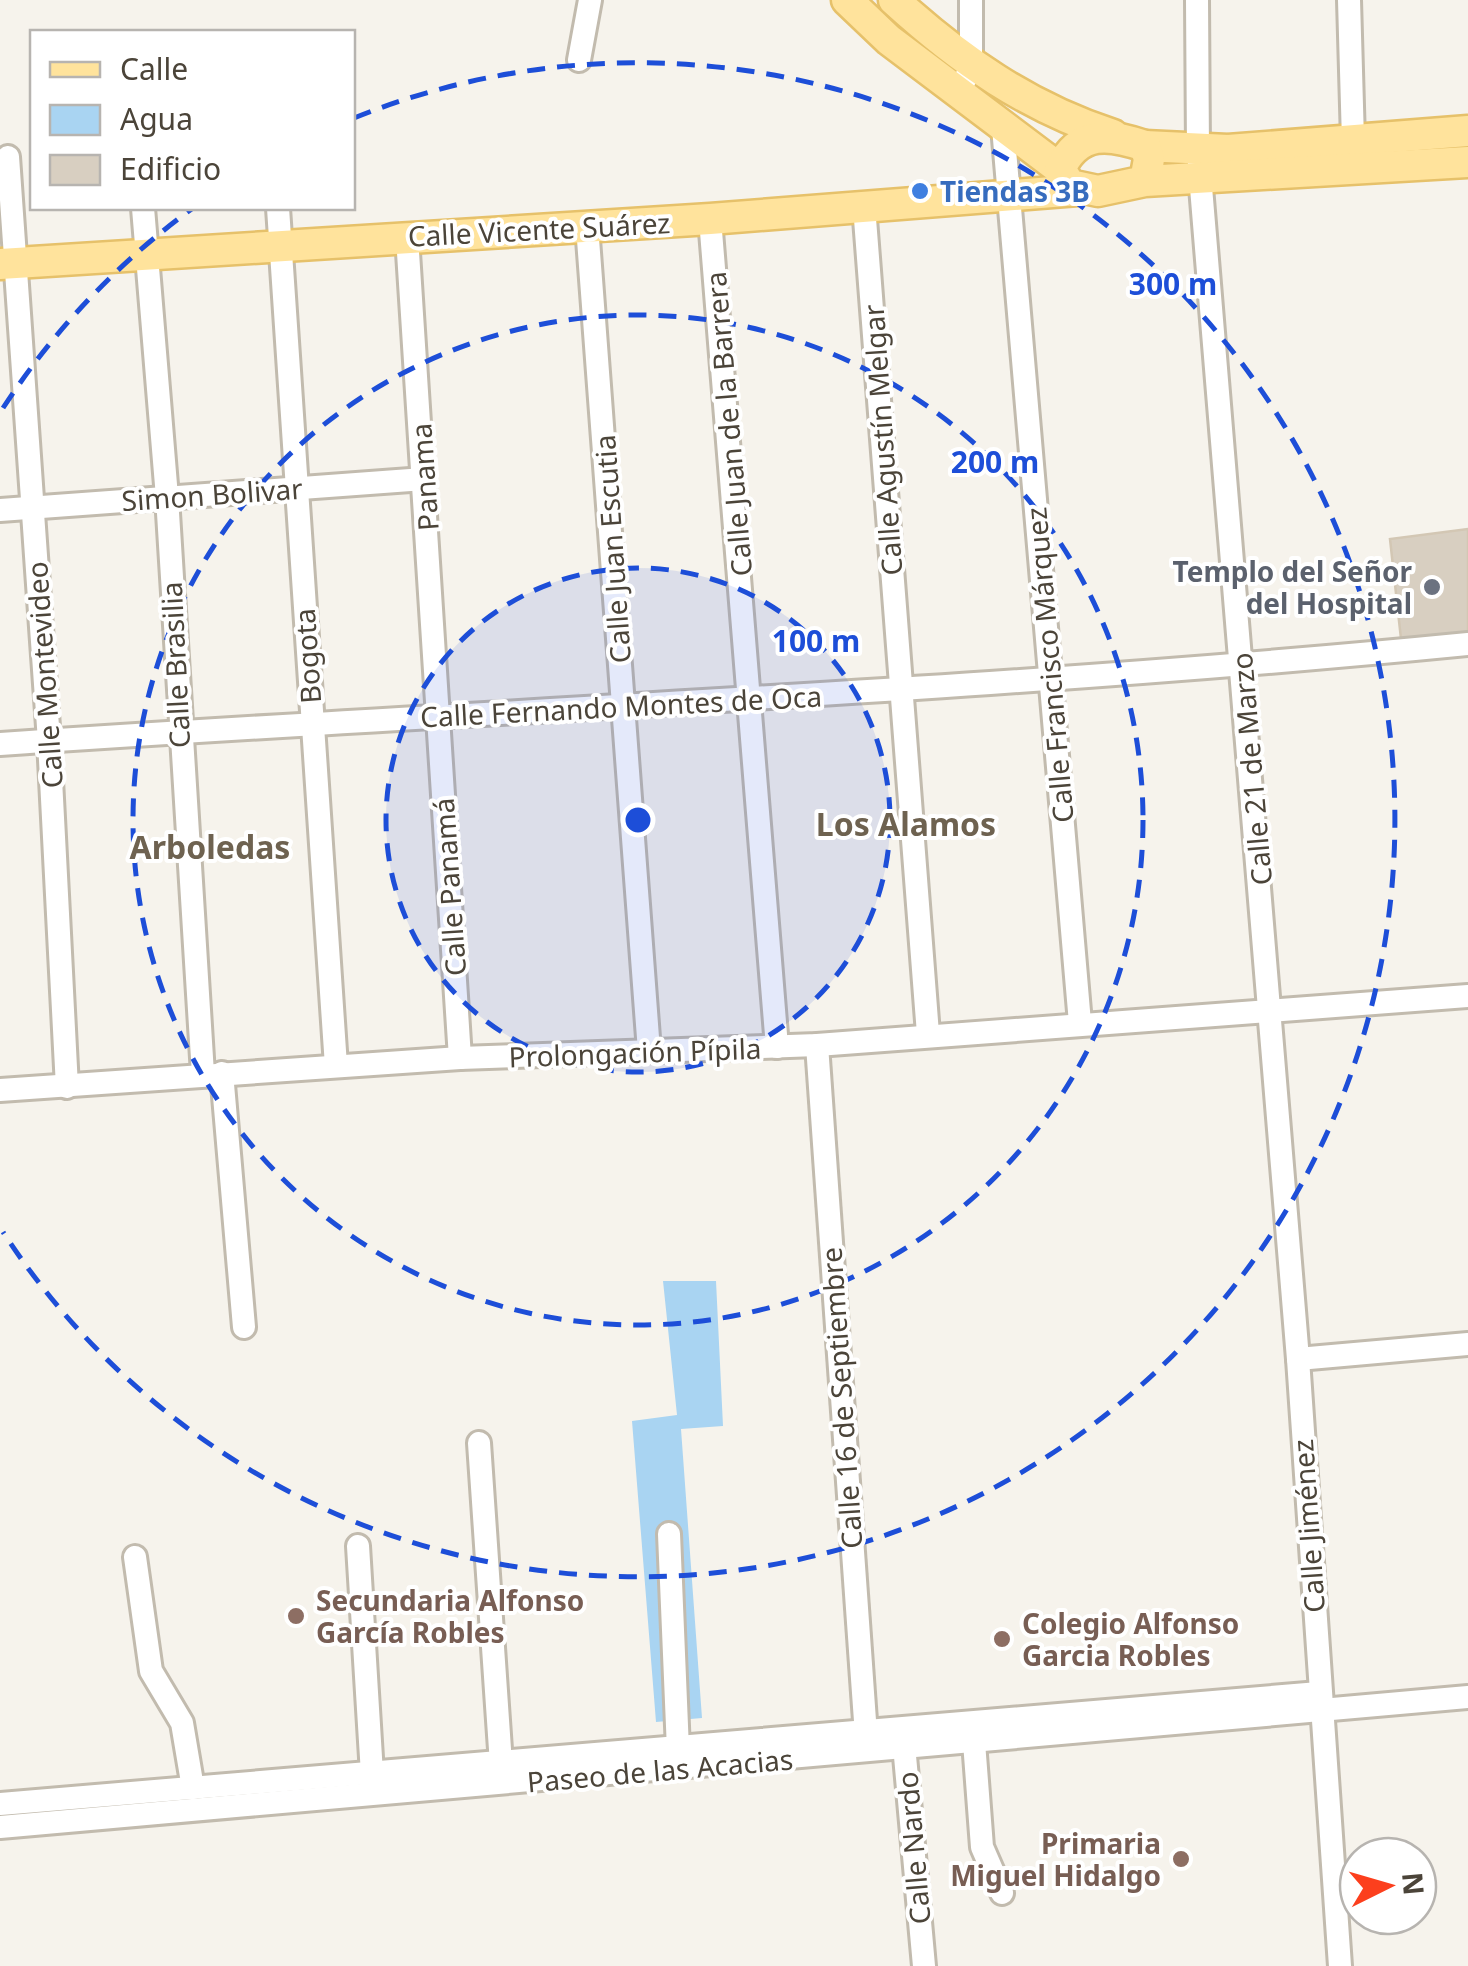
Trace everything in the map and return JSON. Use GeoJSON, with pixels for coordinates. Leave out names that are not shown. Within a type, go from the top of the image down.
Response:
{"type":"FeatureCollection","features":[{"type":"Feature","properties":{"kind":"main road"},"geometry":{"type":"LineString","coordinates":[[848,0],[965,80],[1199,165],[1468,162]]}},
{"type":"Feature","properties":{"kind":"main road"},"geometry":{"type":"LineString","coordinates":[[894,0],[1003,127],[1069,179],[1080,144],[1113,135]]}},
{"type":"Feature","properties":{"kind":"main road"},"geometry":{"type":"LineString","coordinates":[[1199,165],[1353,141],[1468,131]]}},
{"type":"Feature","properties":{"kind":"main road"},"geometry":{"type":"LineString","coordinates":[[1145,146],[1149,159],[1145,181]]}},
{"type":"Feature","properties":{"kind":"main road","name":"Calle Vicente Suárez"},"geometry":{"type":"LineString","coordinates":[[8,263],[710,219],[1006,196],[1069,179],[1098,191],[1199,165]]}},
{"type":"Feature","properties":{"kind":"street"},"geometry":{"type":"LineString","coordinates":[[580,60],[590,0]]}},
{"type":"Feature","properties":{"kind":"street"},"geometry":{"type":"LineString","coordinates":[[965,80],[971,0]]}},
{"type":"Feature","properties":{"kind":"street","name":"Calle 21 de Marzo"},"geometry":{"type":"LineString","coordinates":[[1196,0],[1199,165],[1298,1359]]}},
{"type":"Feature","properties":{"kind":"street"},"geometry":{"type":"LineString","coordinates":[[1349,0],[1353,141]]}},
{"type":"Feature","properties":{"kind":"street","name":"Calle Francisco Márquez"},"geometry":{"type":"LineString","coordinates":[[1003,127],[1080,1023]]}},
{"type":"Feature","properties":{"kind":"street","name":"Calle Montevideo"},"geometry":{"type":"LineString","coordinates":[[8,157],[8,263],[34,508],[67,1087]]}},
{"type":"Feature","properties":{"kind":"street","name":"Calle Agustín Melgar"},"geometry":{"type":"LineString","coordinates":[[864,206],[928,1034]]}},
{"type":"Feature","properties":{"kind":"street","name":"Calle Brasilia"},"geometry":{"type":"LineString","coordinates":[[143,210],[167,498],[178,731],[212,1074],[244,1327]]}},
{"type":"Feature","properties":{"kind":"street","name":"Bogota"},"geometry":{"type":"LineString","coordinates":[[278,210],[336,1066]]}},
{"type":"Feature","properties":{"kind":"street","name":"Calle Juan de la Barrera"},"geometry":{"type":"LineString","coordinates":[[710,219],[752,698],[777,1047]]}},
{"type":"Feature","properties":{"kind":"street","name":"Calle Juan Escutia"},"geometry":{"type":"LineString","coordinates":[[587,226],[649,1051]]}},
{"type":"Feature","properties":{"kind":"street","name":"Panama"},"geometry":{"type":"LineString","coordinates":[[407,237],[438,716]]}},
{"type":"Feature","properties":{"kind":"street","name":"Simon Bolivar"},"geometry":{"type":"LineString","coordinates":[[0,510],[424,479]]}},
{"type":"Feature","properties":{"kind":"street","name":"Calle Fernando Montes de Oca"},"geometry":{"type":"LineString","coordinates":[[0,744],[902,690],[1051,676],[1242,666],[1468,644]]}},
{"type":"Feature","properties":{"kind":"street","name":"Calle Panamá"},"geometry":{"type":"LineString","coordinates":[[438,716],[460,1058]]}},
{"type":"Feature","properties":{"kind":"street","name":"Prolongación Pípila"},"geometry":{"type":"LineString","coordinates":[[0,1090],[460,1058],[777,1047],[1468,996]]}},
{"type":"Feature","properties":{"kind":"street","name":"Calle 16 de Septiembre"},"geometry":{"type":"LineString","coordinates":[[816,1044],[866,1743]]}},
{"type":"Feature","properties":{"kind":"street"},"geometry":{"type":"LineString","coordinates":[[1298,1359],[1468,1344]]}},
{"type":"Feature","properties":{"kind":"street","name":"Calle Jiménez"},"geometry":{"type":"LineString","coordinates":[[1298,1359],[1327,1704],[1340,1966]]}},
{"type":"Feature","properties":{"kind":"street"},"geometry":{"type":"LineString","coordinates":[[479,1443],[501,1764]]}},
{"type":"Feature","properties":{"kind":"street"},"geometry":{"type":"LineString","coordinates":[[668,1534],[678,1750]]}},
{"type":"Feature","properties":{"kind":"street"},"geometry":{"type":"LineString","coordinates":[[358,1546],[372,1774]]}},
{"type":"Feature","properties":{"kind":"street"},"geometry":{"type":"LineString","coordinates":[[136,1556],[151,1670],[182,1723],[193,1788]]}},
{"type":"Feature","properties":{"kind":"street"},"geometry":{"type":"LineString","coordinates":[[1327,1704],[1468,1697]]}},
{"type":"Feature","properties":{"kind":"street","name":"Paseo de las Acacias"},"geometry":{"type":"LineString","coordinates":[[904,1740],[974,1742],[1327,1704]]}},
{"type":"Feature","properties":{"kind":"street","name":"Paseo de las Acacias"},"geometry":{"type":"LineString","coordinates":[[0,1826],[866,1743],[1327,1704]]}},
{"type":"Feature","properties":{"kind":"street","name":"Calle Nardo"},"geometry":{"type":"LineString","coordinates":[[904,1740],[924,1966]]}},
{"type":"Feature","properties":{"kind":"street"},"geometry":{"type":"LineString","coordinates":[[974,1742],[984,1858],[1002,1893]]}},
{"type":"Feature","properties":{"kind":"street","name":"Paseo de las Acacias"},"geometry":{"type":"LineString","coordinates":[[0,1804],[678,1750],[866,1743]]}},
{"type":"Feature","properties":{"kind":"water"},"geometry":{"type":"Polygon","coordinates":[[[663,1281],[716,1281],[723,1426],[681,1429],[702,1718],[656,1722],[632,1421],[677,1415],[663,1281]]]}},
{"type":"Feature","properties":{"kind":"building","name":"Templo del Señor del Hospital"},"geometry":{"type":"Polygon","coordinates":[[[1468,529],[1468,635],[1401,639],[1390,539],[1468,529]]]}},
{"type":"Feature","properties":{"kind":"place","name":"Tiendas 3B"},"geometry":{"type":"Point","coordinates":[920,191]}},
{"type":"Feature","properties":{"kind":"place","name":"Templo del Señor del Hospital"},"geometry":{"type":"Point","coordinates":[1432,587]}},
{"type":"Feature","properties":{"kind":"place","name":"Secundaria Alfonso García Robles"},"geometry":{"type":"Point","coordinates":[296,1616]}},
{"type":"Feature","properties":{"kind":"place","name":"Colegio Alfonso Garcia Robles"},"geometry":{"type":"Point","coordinates":[1002,1639]}},
{"type":"Feature","properties":{"kind":"place","name":"Primaria Miguel Hidalgo"},"geometry":{"type":"Point","coordinates":[1181,1859]}},
{"type":"Feature","properties":{"kind":"district","name":"Los Alamos"},"geometry":{"type":"Point","coordinates":[906,823]}},
{"type":"Feature","properties":{"kind":"district","name":"Arboledas"},"geometry":{"type":"Point","coordinates":[210,846]}}]}
